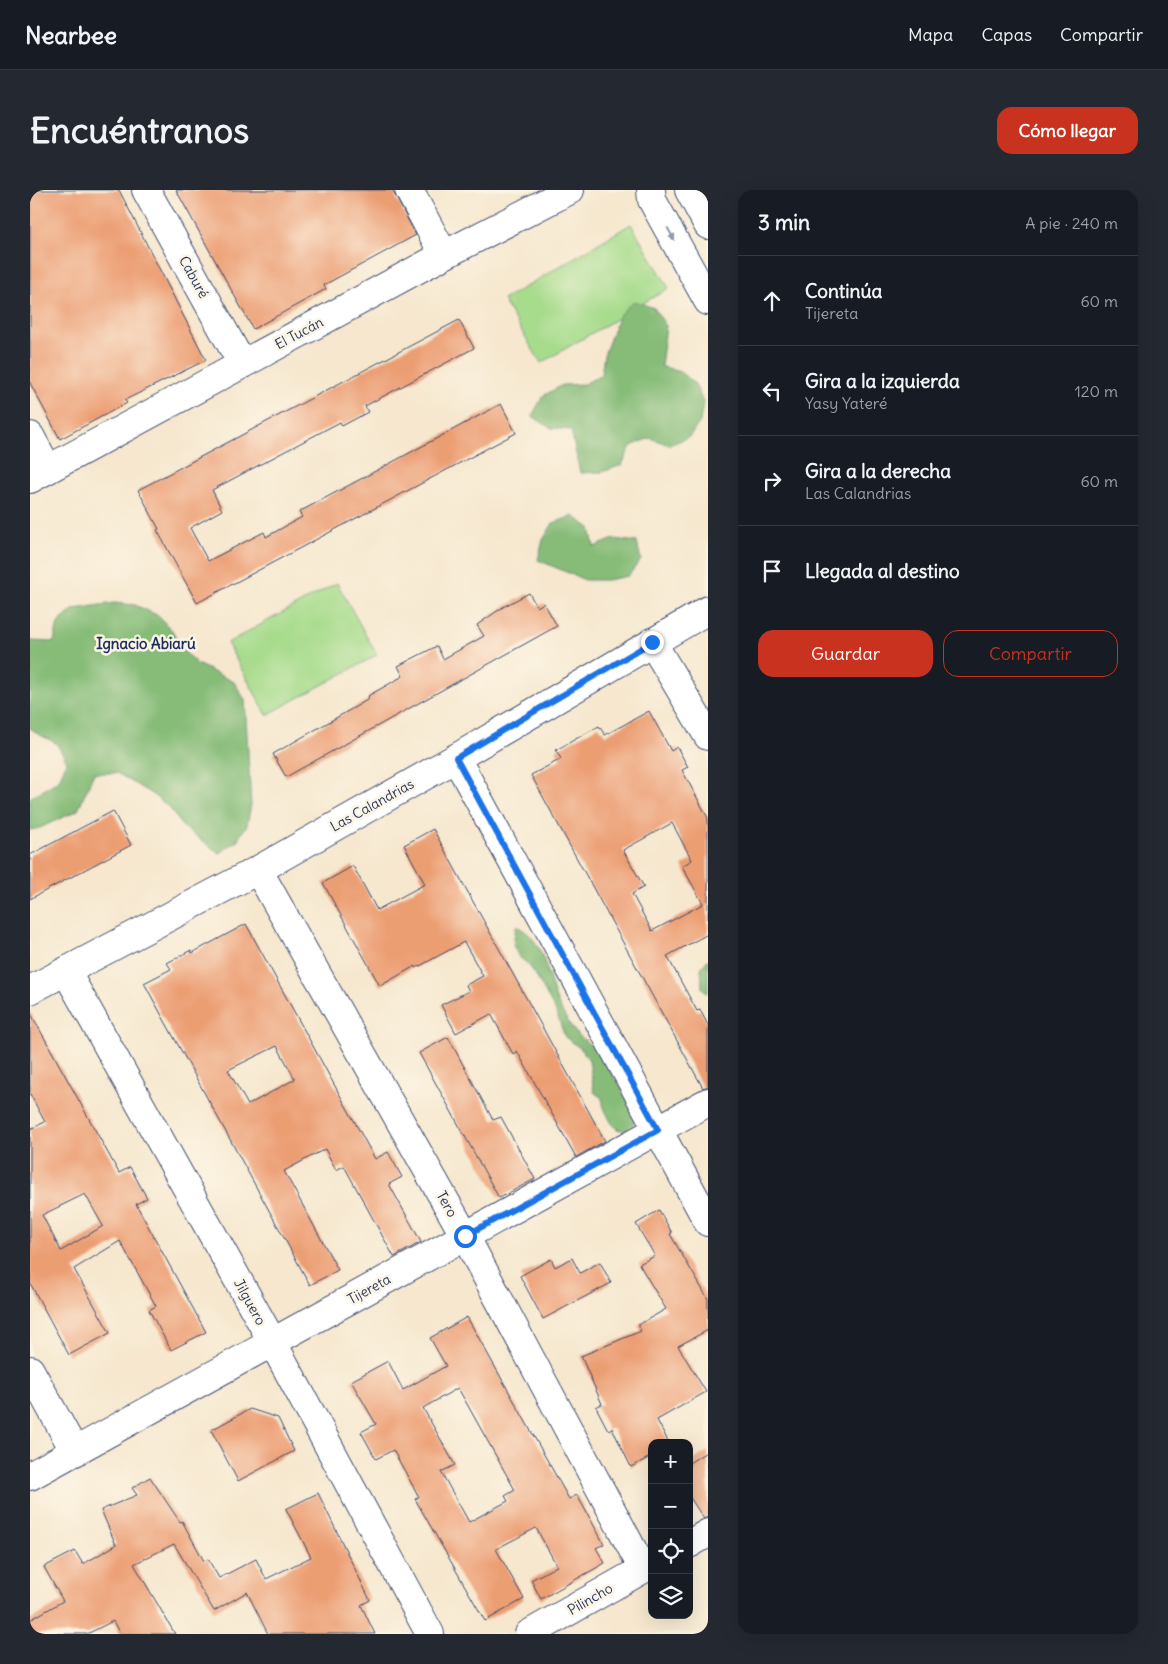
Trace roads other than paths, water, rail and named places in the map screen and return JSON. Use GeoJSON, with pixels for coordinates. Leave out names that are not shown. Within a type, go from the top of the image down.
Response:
{"type":"FeatureCollection","features":[{"type":"Feature","properties":{"kind":"street","name":"Caburé"},"geometry":{"type":"LineString","coordinates":[[146,190],[242,364]]}},
{"type":"Feature","properties":{"kind":"street"},"geometry":{"type":"LineString","coordinates":[[409,190],[444,255]]}},
{"type":"Feature","properties":{"kind":"street","name":"El Tucán"},"geometry":{"type":"LineString","coordinates":[[39,474],[444,255],[570,190]]}},
{"type":"Feature","properties":{"kind":"street"},"geometry":{"type":"LineString","coordinates":[[651,190],[652,200],[708,301]]}},
{"type":"Feature","properties":{"kind":"street"},"geometry":{"type":"LineString","coordinates":[[689,190],[708,225]]}},
{"type":"Feature","properties":{"kind":"street"},"geometry":{"type":"LineString","coordinates":[[30,436],[39,474]]}},
{"type":"Feature","properties":{"kind":"street","name":"Las Calandrias"},"geometry":{"type":"LineString","coordinates":[[30,990],[258,870],[456,758],[708,610]]}},
{"type":"Feature","properties":{"kind":"street"},"geometry":{"type":"LineString","coordinates":[[652,642],[708,736]]}},
{"type":"Feature","properties":{"kind":"street"},"geometry":{"type":"LineString","coordinates":[[456,758],[708,1222]]}},
{"type":"Feature","properties":{"kind":"street","name":"Tero"},"geometry":{"type":"LineString","coordinates":[[258,870],[465,1236],[648,1566]]}},
{"type":"Feature","properties":{"kind":"street","name":"Jilguero"},"geometry":{"type":"LineString","coordinates":[[66,971],[272,1343],[430,1634]]}},
{"type":"Feature","properties":{"kind":"street","name":"Tijereta"},"geometry":{"type":"LineString","coordinates":[[30,1476],[708,1102]]}},
{"type":"Feature","properties":{"kind":"street"},"geometry":{"type":"LineString","coordinates":[[30,1370],[75,1452]]}},
{"type":"Feature","properties":{"kind":"street"},"geometry":{"type":"LineString","coordinates":[[693,1542],[708,1533]]}},
{"type":"Feature","properties":{"kind":"street","name":"Pilincho"},"geometry":{"type":"LineString","coordinates":[[529,1634],[648,1566]]}},
{"type":"Feature","properties":{"kind":"district","name":"Ignacio Abiarú"},"geometry":{"type":"Point","coordinates":[146,644]}}]}
